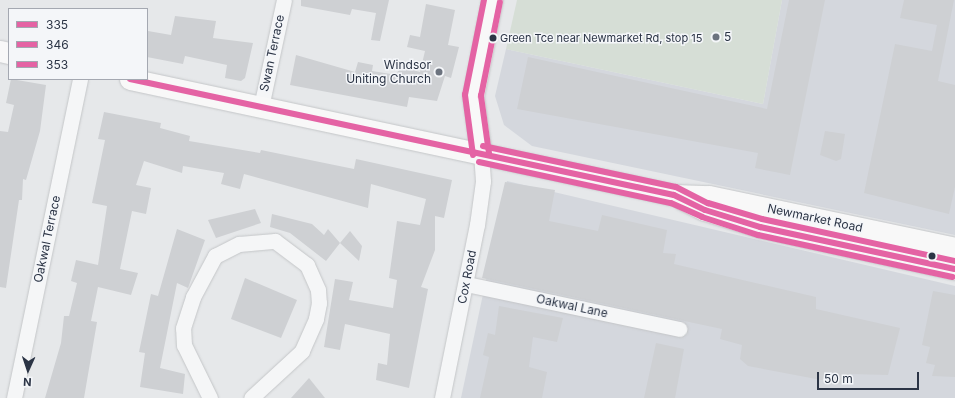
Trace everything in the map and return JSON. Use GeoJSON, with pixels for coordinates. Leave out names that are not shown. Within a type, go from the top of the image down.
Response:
{"type":"FeatureCollection","features":[{"type":"Feature","properties":{"kind":"main road"},"geometry":{"type":"LineString","coordinates":[[481,154],[473,96],[492,0]]}},
{"type":"Feature","properties":{"kind":"main road","name":"Newmarket Road"},"geometry":{"type":"LineString","coordinates":[[135,80],[674,195],[709,196],[955,248]]}},
{"type":"Feature","properties":{"kind":"main road","name":"Newmarket Road"},"geometry":{"type":"LineString","coordinates":[[674,195],[705,210],[760,227],[955,269]]}},
{"type":"Feature","properties":{"kind":"street","name":"Swan Terrace"},"geometry":{"type":"LineString","coordinates":[[261,107],[284,0]]}},
{"type":"Feature","properties":{"kind":"street","name":"Oakwal Terrace"},"geometry":{"type":"LineString","coordinates":[[14,398],[80,80]]}},
{"type":"Feature","properties":{"kind":"street","name":"Cox Road"},"geometry":{"type":"LineString","coordinates":[[442,398],[466,284],[483,180],[481,154]]}},
{"type":"Feature","properties":{"kind":"street"},"geometry":{"type":"LineString","coordinates":[[210,398],[186,354],[183,337],[185,320],[203,274],[216,256],[239,244],[266,240],[285,246],[307,265],[318,290],[319,302],[316,319],[302,351],[251,398]]}},
{"type":"Feature","properties":{"kind":"street","name":"Oakwal Lane"},"geometry":{"type":"LineString","coordinates":[[466,284],[679,329]]}},
{"type":"Feature","properties":{"kind":"shaded area"},"geometry":{"type":"Polygon","coordinates":[[[517,0],[782,0],[763,104],[506,49],[517,0]]]}},
{"type":"Feature","properties":{"kind":"shaded area"},"geometry":{"type":"Polygon","coordinates":[[[782,0],[955,0],[955,235],[532,146],[504,125],[495,96],[506,49],[763,104],[782,0]]]}},
{"type":"Feature","properties":{"kind":"shaded area"},"geometry":{"type":"Polygon","coordinates":[[[507,181],[955,286],[955,398],[461,398],[507,181]]]}},
{"type":"Feature","properties":{"kind":"building"},"geometry":{"type":"Polygon","coordinates":[[[301,0],[389,0],[380,41],[371,40],[376,13],[352,9],[350,15],[301,6],[301,0]]]}},
{"type":"Feature","properties":{"kind":"building"},"geometry":{"type":"Polygon","coordinates":[[[789,0],[825,0],[790,175],[755,168],[758,153],[517,109],[528,57],[767,109],[789,0]]]}},
{"type":"Feature","properties":{"kind":"building"},"geometry":{"type":"Polygon","coordinates":[[[904,0],[954,0],[938,81],[955,85],[955,187],[949,214],[864,193],[895,44],[932,51],[937,25],[900,18],[904,0]]]}},
{"type":"Feature","properties":{"kind":"building"},"geometry":{"type":"Polygon","coordinates":[[[426,4],[455,10],[448,45],[459,47],[451,78],[445,76],[437,101],[409,97],[407,107],[290,85],[296,55],[355,72],[358,62],[373,65],[372,71],[397,75],[399,66],[420,72],[425,51],[407,47],[410,35],[420,37],[426,4]]]}},
{"type":"Feature","properties":{"kind":"building"},"geometry":{"type":"Polygon","coordinates":[[[175,16],[216,21],[213,38],[253,43],[245,78],[241,81],[225,78],[227,65],[185,56],[183,64],[148,57],[148,31],[171,35],[175,16]]]}},
{"type":"Feature","properties":{"kind":"building"},"geometry":{"type":"Polygon","coordinates":[[[11,80],[46,85],[40,131],[26,180],[23,179],[22,200],[19,200],[6,288],[0,287],[0,131],[8,132],[14,105],[6,103],[11,80]]]}},
{"type":"Feature","properties":{"kind":"building"},"geometry":{"type":"Polygon","coordinates":[[[104,112],[161,123],[160,128],[190,136],[189,141],[260,153],[261,150],[354,169],[356,159],[452,180],[444,218],[435,216],[435,250],[421,287],[428,289],[409,388],[376,380],[378,363],[387,365],[390,334],[345,324],[340,350],[324,347],[335,279],[353,282],[349,300],[393,308],[397,280],[389,278],[397,221],[420,225],[426,199],[371,184],[368,208],[244,174],[240,189],[221,184],[224,173],[183,166],[182,173],[144,161],[136,185],[151,188],[146,214],[132,211],[120,269],[138,273],[131,295],[98,287],[91,321],[97,322],[84,398],[45,398],[61,343],[64,316],[69,316],[77,283],[71,281],[76,260],[98,265],[107,206],[92,203],[105,140],[98,139],[104,112]]]}},
{"type":"Feature","properties":{"kind":"building"},"geometry":{"type":"Polygon","coordinates":[[[825,131],[845,134],[841,159],[836,161],[820,155],[825,131]]]}},
{"type":"Feature","properties":{"kind":"building"},"geometry":{"type":"Polygon","coordinates":[[[505,182],[555,190],[549,221],[598,231],[602,215],[667,230],[663,253],[676,254],[674,264],[816,297],[816,309],[900,328],[888,375],[850,374],[848,385],[748,366],[740,359],[742,345],[720,339],[722,329],[482,278],[505,182]]]}},
{"type":"Feature","properties":{"kind":"building"},"geometry":{"type":"Polygon","coordinates":[[[255,209],[261,223],[216,238],[208,220],[255,209]]]}},
{"type":"Feature","properties":{"kind":"building"},"geometry":{"type":"Polygon","coordinates":[[[272,214],[312,224],[324,235],[328,229],[340,243],[326,261],[290,233],[270,227],[272,214]]]}},
{"type":"Feature","properties":{"kind":"building"},"geometry":{"type":"Polygon","coordinates":[[[177,229],[205,240],[188,288],[177,283],[160,368],[185,374],[183,394],[140,387],[145,353],[139,352],[151,294],[158,296],[177,229]]]}},
{"type":"Feature","properties":{"kind":"building"},"geometry":{"type":"Polygon","coordinates":[[[350,231],[362,246],[359,261],[340,243],[350,231]]]}},
{"type":"Feature","properties":{"kind":"building"},"geometry":{"type":"Polygon","coordinates":[[[245,278],[297,300],[281,338],[231,319],[245,278]]]}},
{"type":"Feature","properties":{"kind":"building"},"geometry":{"type":"Polygon","coordinates":[[[933,291],[955,295],[955,377],[932,376],[935,365],[926,363],[930,347],[922,345],[933,291]]]}},
{"type":"Feature","properties":{"kind":"building"},"geometry":{"type":"Polygon","coordinates":[[[499,306],[563,318],[557,342],[533,337],[529,367],[547,372],[542,398],[480,398],[489,357],[483,355],[488,333],[495,335],[499,306]]]}},
{"type":"Feature","properties":{"kind":"building"},"geometry":{"type":"Polygon","coordinates":[[[656,343],[684,349],[675,398],[644,398],[656,343]]]}},
{"type":"Feature","properties":{"kind":"building"},"geometry":{"type":"Polygon","coordinates":[[[309,378],[325,398],[291,398],[309,378]]]}},
{"type":"Feature","properties":{"kind":"transit line","name":"353"},"geometry":{"type":"LineString","coordinates":[[473,155],[465,95],[484,0]]}},
{"type":"Feature","properties":{"kind":"transit line","name":"346"},"geometry":{"type":"LineString","coordinates":[[489,153],[481,96],[500,2]]}},
{"type":"Feature","properties":{"kind":"transit line","name":"335"},"geometry":{"type":"LineString","coordinates":[[135,80],[674,195],[705,210],[760,227],[955,269]]}},
{"type":"Feature","properties":{"kind":"transit line","name":"353"},"geometry":{"type":"LineString","coordinates":[[483,146],[676,187],[708,203],[762,219],[955,261]]}},
{"type":"Feature","properties":{"kind":"transit line","name":"346"},"geometry":{"type":"LineString","coordinates":[[479,162],[671,203],[702,217],[758,235],[953,277]]}},
{"type":"Feature","properties":{"kind":"place","name":"5"},"geometry":{"type":"Point","coordinates":[716,37]}},
{"type":"Feature","properties":{"kind":"place","name":"Green Tce near Newmarket Rd, stop 15"},"geometry":{"type":"Point","coordinates":[493,38]}},
{"type":"Feature","properties":{"kind":"place","name":"Windsor Uniting Church"},"geometry":{"type":"Point","coordinates":[439,72]}}]}
